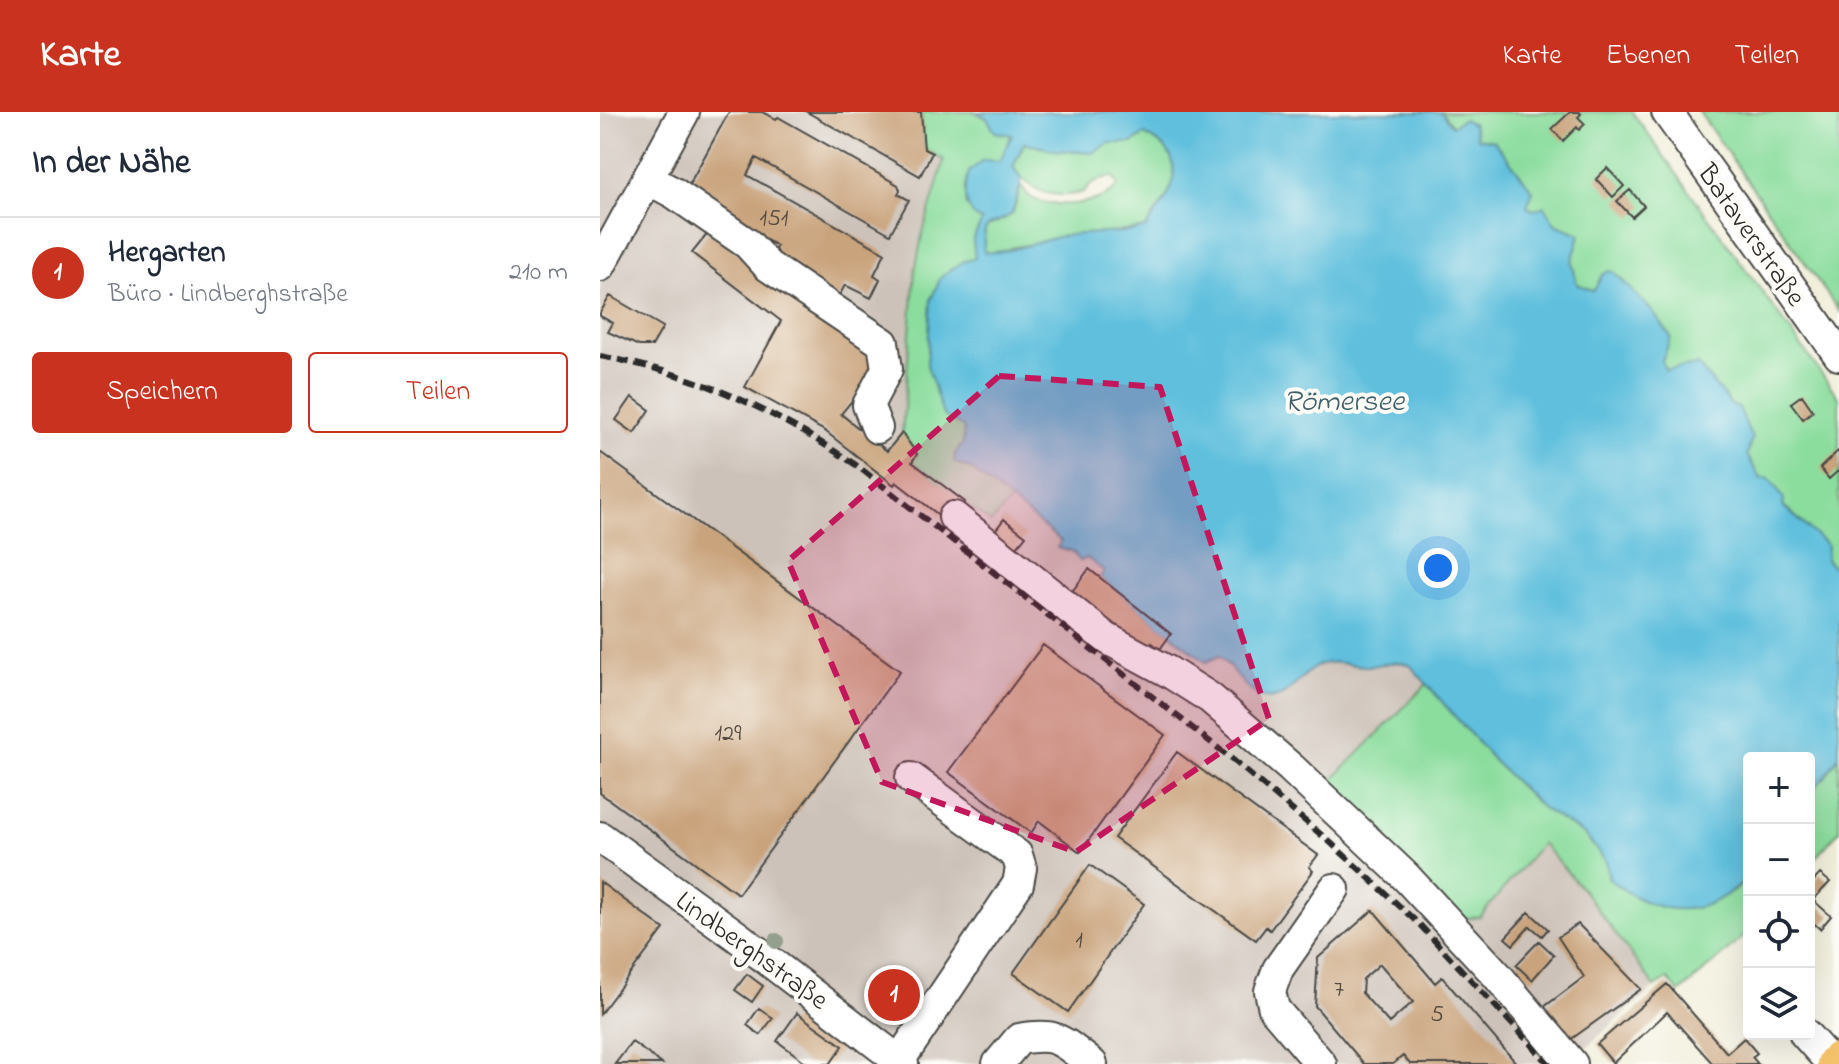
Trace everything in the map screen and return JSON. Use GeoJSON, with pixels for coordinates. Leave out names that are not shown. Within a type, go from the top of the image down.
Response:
{"type":"FeatureCollection","features":[{"type":"Feature","properties":{"kind":"street"},"geometry":{"type":"LineString","coordinates":[[601,262],[684,112]]}},
{"type":"Feature","properties":{"kind":"street","name":"Bataverstraße"},"geometry":{"type":"LineString","coordinates":[[1667,112],[1839,355]]}},
{"type":"Feature","properties":{"kind":"street"},"geometry":{"type":"LineString","coordinates":[[648,179],[674,193],[748,244],[768,266],[883,343],[887,369],[868,405],[877,428]]}},
{"type":"Feature","properties":{"kind":"street"},"geometry":{"type":"LineString","coordinates":[[954,517],[1106,638],[1210,698],[1291,768],[1406,877],[1496,974],[1572,1064]]}},
{"type":"Feature","properties":{"kind":"street"},"geometry":{"type":"LineString","coordinates":[[901,1062],[1018,884],[1021,868],[1017,855],[911,778]]}},
{"type":"Feature","properties":{"kind":"street","name":"Lindberghstraße"},"geometry":{"type":"LineString","coordinates":[[600,837],[738,937],[901,1062]]}},
{"type":"Feature","properties":{"kind":"street"},"geometry":{"type":"LineString","coordinates":[[1321,1064],[1274,1009],[1270,991],[1278,969],[1334,889]]}},
{"type":"Feature","properties":{"kind":"street"},"geometry":{"type":"LineString","coordinates":[[998,1064],[1019,1039],[1045,1034],[1060,1040],[1092,1064]]}},
{"type":"Feature","properties":{"kind":"street"},"geometry":{"type":"LineString","coordinates":[[1811,1040],[1836,1063]]}},
{"type":"Feature","properties":{"kind":"highlighted area"},"geometry":{"type":"Polygon","coordinates":[[[999,376],[1160,387],[1269,719],[1076,852],[882,782],[788,561],[999,376]]]}},
{"type":"Feature","properties":{"kind":"shaded area"},"geometry":{"type":"Polygon","coordinates":[[[600,112],[921,112],[924,149],[944,160],[915,271],[902,433],[917,454],[913,462],[991,522],[1011,500],[1062,541],[1057,548],[1072,551],[1080,561],[1087,558],[1104,571],[1101,578],[1205,662],[1219,656],[1234,669],[1247,689],[1303,677],[1317,666],[1334,662],[1369,666],[1396,660],[1410,665],[1427,684],[1323,790],[1480,916],[1542,843],[1583,890],[1655,987],[1567,1064],[600,1064],[600,112]]]}},
{"type":"Feature","properties":{"kind":"green space"},"geometry":{"type":"Polygon","coordinates":[[[921,112],[976,112],[1012,134],[1000,162],[969,172],[966,205],[983,221],[973,239],[975,258],[962,262],[964,427],[963,444],[955,454],[962,466],[971,469],[1011,500],[991,523],[912,462],[917,454],[902,433],[915,271],[944,160],[924,149],[921,112]]]}},
{"type":"Feature","properties":{"kind":"green space"},"geometry":{"type":"Polygon","coordinates":[[[1441,112],[1632,112],[1839,398],[1839,572],[1826,560],[1826,545],[1783,505],[1770,479],[1760,478],[1747,455],[1731,405],[1698,365],[1665,371],[1662,362],[1594,291],[1577,284],[1572,262],[1580,234],[1555,224],[1527,206],[1476,138],[1453,126],[1441,112]]]}},
{"type":"Feature","properties":{"kind":"green space"},"geometry":{"type":"Polygon","coordinates":[[[1699,112],[1839,112],[1839,311],[1699,112]]]}},
{"type":"Feature","properties":{"kind":"green space"},"geometry":{"type":"Polygon","coordinates":[[[1144,135],[1165,148],[1174,167],[1173,184],[1168,195],[1146,228],[984,253],[986,229],[1012,214],[1021,186],[1029,196],[1038,200],[1076,204],[1102,198],[1118,185],[1114,177],[1097,181],[1084,192],[1073,194],[1053,194],[1035,188],[1013,167],[1024,143],[1055,150],[1092,153],[1109,143],[1132,143],[1144,135]]]}},
{"type":"Feature","properties":{"kind":"green space"},"geometry":{"type":"Polygon","coordinates":[[[1427,684],[1494,761],[1542,808],[1585,835],[1606,861],[1609,879],[1706,905],[1736,890],[1743,882],[1743,937],[1679,993],[1668,979],[1655,987],[1583,890],[1542,843],[1480,917],[1463,919],[1322,790],[1427,684]]]}},
{"type":"Feature","properties":{"kind":"green space"},"geometry":{"type":"Polygon","coordinates":[[[1839,756],[1839,831],[1815,858],[1815,786],[1839,756]]]}},
{"type":"Feature","properties":{"kind":"water","name":"Römersee"},"geometry":{"type":"Polygon","coordinates":[[[976,112],[1441,112],[1452,126],[1463,119],[1473,124],[1477,138],[1494,141],[1533,191],[1527,206],[1533,210],[1545,206],[1555,224],[1580,234],[1572,262],[1577,284],[1594,291],[1602,275],[1614,272],[1652,311],[1671,337],[1662,361],[1665,370],[1698,365],[1731,405],[1739,408],[1752,438],[1747,455],[1760,478],[1770,479],[1784,499],[1783,506],[1827,545],[1826,560],[1839,572],[1839,756],[1815,786],[1815,752],[1743,752],[1743,881],[1715,901],[1680,909],[1663,907],[1627,892],[1609,879],[1606,861],[1585,835],[1542,808],[1494,761],[1410,665],[1323,664],[1280,696],[1258,696],[1219,656],[1206,662],[1100,578],[1104,571],[1087,558],[1080,561],[1072,551],[1057,548],[1061,541],[971,469],[954,462],[955,454],[963,443],[964,428],[943,415],[927,365],[931,299],[941,277],[962,262],[975,258],[973,239],[982,221],[968,206],[966,186],[969,172],[983,160],[1000,161],[1012,135],[995,132],[987,118],[976,112]],[[1144,135],[1132,143],[1109,143],[1092,153],[1055,150],[1024,143],[1013,167],[1022,180],[1012,214],[988,226],[984,233],[984,252],[1012,249],[1069,235],[1146,228],[1172,184],[1172,159],[1159,143],[1144,135]]]}},
{"type":"Feature","properties":{"kind":"building"},"geometry":{"type":"Polygon","coordinates":[[[729,112],[762,112],[776,119],[778,117],[898,185],[898,194],[909,200],[890,234],[756,158],[747,175],[885,253],[874,275],[880,279],[871,298],[845,285],[836,302],[771,257],[777,246],[695,200],[686,190],[729,112]]]}},
{"type":"Feature","properties":{"kind":"building"},"geometry":{"type":"Polygon","coordinates":[[[807,112],[921,112],[924,149],[932,153],[920,176],[807,112]]]}},
{"type":"Feature","properties":{"kind":"building"},"geometry":{"type":"Polygon","coordinates":[[[1570,112],[1579,112],[1578,117],[1585,124],[1579,130],[1577,127],[1563,141],[1552,129],[1570,112]]]}},
{"type":"Feature","properties":{"kind":"building"},"geometry":{"type":"Polygon","coordinates":[[[1607,168],[1624,186],[1613,197],[1596,179],[1607,168]]]}},
{"type":"Feature","properties":{"kind":"building"},"geometry":{"type":"Polygon","coordinates":[[[1630,190],[1644,206],[1632,217],[1617,201],[1630,190]]]}},
{"type":"Feature","properties":{"kind":"building"},"geometry":{"type":"Polygon","coordinates":[[[709,232],[874,355],[876,371],[841,414],[887,451],[902,433],[917,454],[912,462],[965,502],[949,523],[825,431],[745,387],[781,321],[692,253],[709,232]]]}},
{"type":"Feature","properties":{"kind":"building"},"geometry":{"type":"Polygon","coordinates":[[[610,296],[663,327],[652,346],[639,346],[608,332],[613,323],[600,313],[610,296]]]}},
{"type":"Feature","properties":{"kind":"building"},"geometry":{"type":"Polygon","coordinates":[[[1802,395],[1813,411],[1803,419],[1791,403],[1802,395]]]}},
{"type":"Feature","properties":{"kind":"building"},"geometry":{"type":"Polygon","coordinates":[[[632,397],[650,410],[634,433],[616,420],[632,397]]]}},
{"type":"Feature","properties":{"kind":"building"},"geometry":{"type":"Polygon","coordinates":[[[1839,450],[1839,470],[1829,479],[1820,468],[1839,450]]]}},
{"type":"Feature","properties":{"kind":"building"},"geometry":{"type":"Polygon","coordinates":[[[600,452],[900,671],[738,894],[600,793],[600,452]]]}},
{"type":"Feature","properties":{"kind":"building"},"geometry":{"type":"Polygon","coordinates":[[[1004,519],[1026,536],[1012,553],[991,536],[1004,519]]]}},
{"type":"Feature","properties":{"kind":"building"},"geometry":{"type":"Polygon","coordinates":[[[1089,569],[1171,634],[1160,649],[1152,643],[1144,655],[1065,601],[1089,569]]]}},
{"type":"Feature","properties":{"kind":"building"},"geometry":{"type":"Polygon","coordinates":[[[1043,645],[1165,735],[1080,852],[1039,821],[1031,833],[948,772],[1043,645]]]}},
{"type":"Feature","properties":{"kind":"building"},"geometry":{"type":"Polygon","coordinates":[[[1177,752],[1318,855],[1309,867],[1313,871],[1270,930],[1266,927],[1256,940],[1114,838],[1177,752]]]}},
{"type":"Feature","properties":{"kind":"building"},"geometry":{"type":"Polygon","coordinates":[[[1090,865],[1144,904],[1068,1012],[1013,973],[1090,865]]]}},
{"type":"Feature","properties":{"kind":"building"},"geometry":{"type":"Polygon","coordinates":[[[1820,874],[1830,882],[1815,898],[1815,896],[1815,879],[1820,874]]]}},
{"type":"Feature","properties":{"kind":"building"},"geometry":{"type":"Polygon","coordinates":[[[600,882],[664,929],[600,1014],[600,882]]]}},
{"type":"Feature","properties":{"kind":"building"},"geometry":{"type":"Polygon","coordinates":[[[1815,902],[1831,916],[1820,929],[1815,924],[1815,902]]]}},
{"type":"Feature","properties":{"kind":"building"},"geometry":{"type":"Polygon","coordinates":[[[1373,910],[1435,983],[1442,977],[1517,1064],[1410,1064],[1403,1056],[1393,1064],[1364,1064],[1315,1006],[1318,958],[1373,910]],[[1380,964],[1363,979],[1362,993],[1389,1023],[1413,1002],[1380,964]]]}},
{"type":"Feature","properties":{"kind":"building"},"geometry":{"type":"Polygon","coordinates":[[[1529,912],[1548,929],[1542,936],[1530,926],[1513,945],[1505,938],[1529,912]]]}},
{"type":"Feature","properties":{"kind":"building"},"geometry":{"type":"Polygon","coordinates":[[[1578,924],[1641,989],[1570,1040],[1544,1007],[1584,977],[1558,937],[1578,924]]]}},
{"type":"Feature","properties":{"kind":"building"},"geometry":{"type":"Polygon","coordinates":[[[1539,941],[1554,955],[1532,980],[1516,965],[1539,941]]]}},
{"type":"Feature","properties":{"kind":"building"},"geometry":{"type":"Polygon","coordinates":[[[747,974],[763,986],[752,1002],[735,990],[747,974]]]}},
{"type":"Feature","properties":{"kind":"building"},"geometry":{"type":"Polygon","coordinates":[[[1667,984],[1727,1053],[1743,1039],[1757,1053],[1752,1057],[1758,1064],[1713,1064],[1667,1012],[1613,1063],[1597,1044],[1667,984]]]}},
{"type":"Feature","properties":{"kind":"building"},"geometry":{"type":"Polygon","coordinates":[[[759,1008],[773,1018],[760,1035],[747,1025],[759,1008]]]}},
{"type":"Feature","properties":{"kind":"building"},"geometry":{"type":"Polygon","coordinates":[[[797,1013],[843,1046],[830,1064],[808,1064],[777,1041],[797,1013]]]}},
{"type":"Feature","properties":{"kind":"building"},"geometry":{"type":"Polygon","coordinates":[[[632,1042],[662,1064],[615,1064],[632,1042]]]}},
{"type":"Feature","properties":{"kind":"railway"},"geometry":{"type":"LineString","coordinates":[[600,356],[670,373],[734,397],[795,427],[856,465],[1227,755],[1331,843],[1420,925],[1549,1064]]}},
{"type":"Feature","properties":{"kind":"place","name":"Hergarten"},"geometry":{"type":"Point","coordinates":[894,995]}}]}
